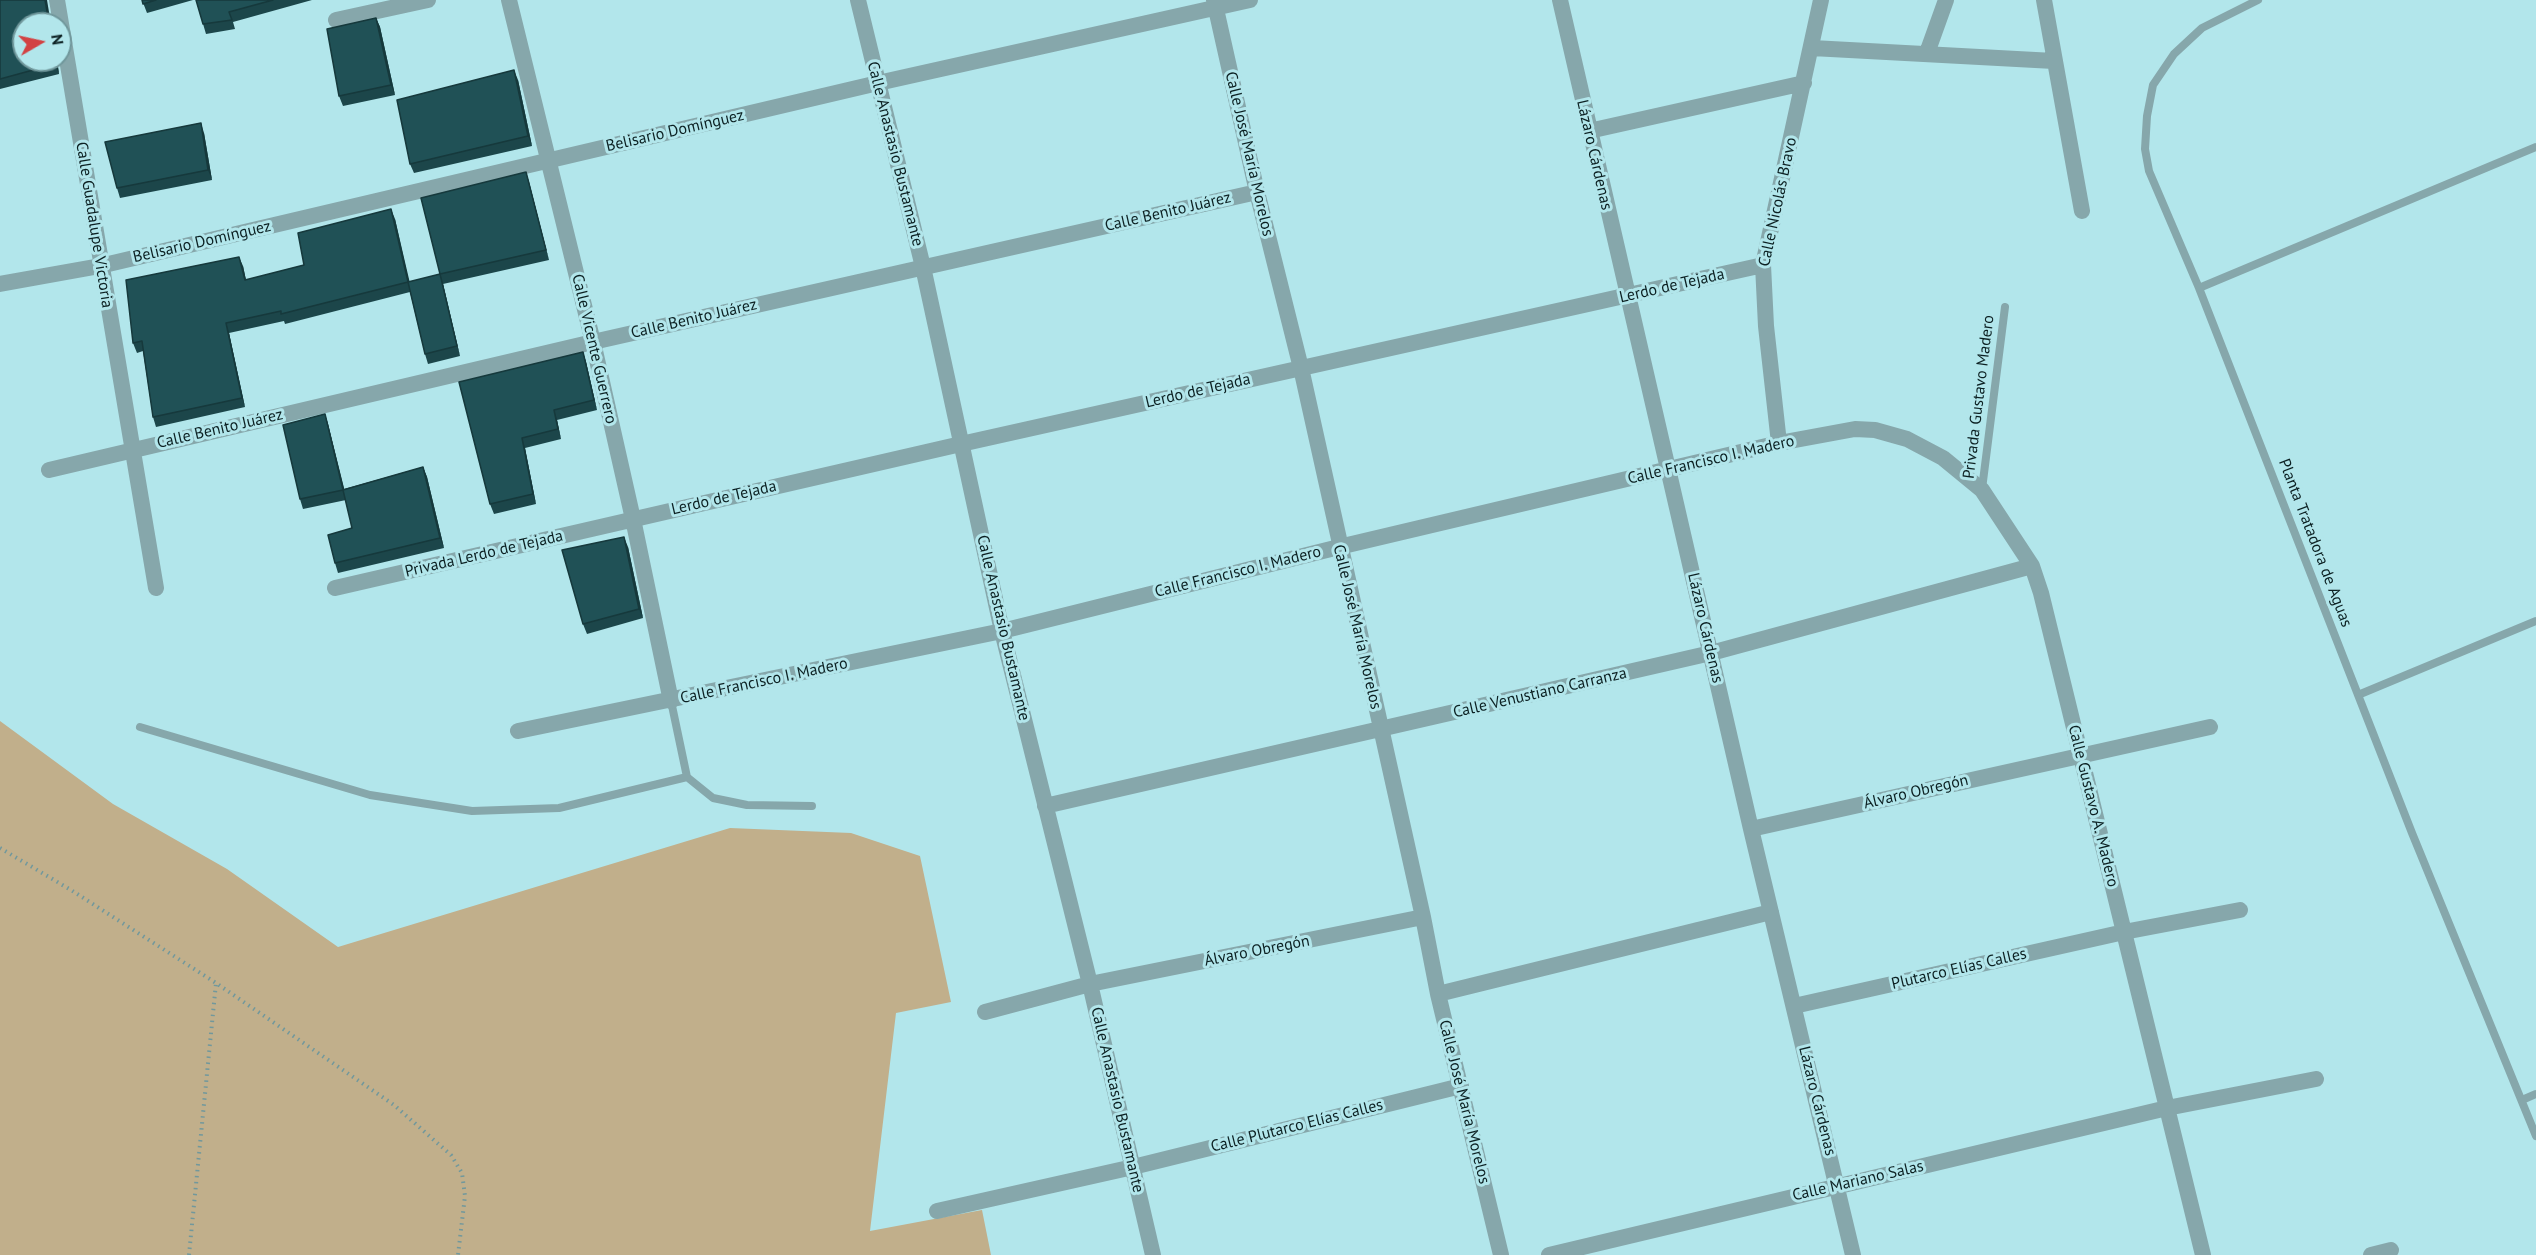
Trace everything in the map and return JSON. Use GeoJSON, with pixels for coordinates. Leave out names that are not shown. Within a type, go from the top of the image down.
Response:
{"type":"FeatureCollection","features":[{"type":"Feature","properties":{"kind":"street","name":"Calle Guadalupe Victoria"},"geometry":{"type":"LineString","coordinates":[[57,0],[156,588]]}},
{"type":"Feature","properties":{"kind":"street"},"geometry":{"type":"LineString","coordinates":[[336,20],[428,0]]}},
{"type":"Feature","properties":{"kind":"street","name":"Calle Vicente Guerrero"},"geometry":{"type":"LineString","coordinates":[[509,0],[593,342],[671,701]]}},
{"type":"Feature","properties":{"kind":"street","name":"Calle Anastasio Bustamante"},"geometry":{"type":"LineString","coordinates":[[858,0],[923,267],[1002,631],[1090,984],[1153,1255]]}},
{"type":"Feature","properties":{"kind":"street","name":"Belisario Domínguez"},"geometry":{"type":"LineString","coordinates":[[0,284],[100,266],[1215,4],[1250,0]]}},
{"type":"Feature","properties":{"kind":"street","name":"Lázaro Cárdenas"},"geometry":{"type":"LineString","coordinates":[[1560,0],[1750,829],[1853,1255]]}},
{"type":"Feature","properties":{"kind":"street","name":"Calle Nicolás Bravo"},"geometry":{"type":"LineString","coordinates":[[1779,443],[1766,326],[1763,265],[1821,0]]}},
{"type":"Feature","properties":{"kind":"street"},"geometry":{"type":"LineString","coordinates":[[1927,53],[1946,0]]}},
{"type":"Feature","properties":{"kind":"street"},"geometry":{"type":"LineString","coordinates":[[2044,0],[2082,211]]}},
{"type":"Feature","properties":{"kind":"street","name":"Calle José María Morelos"},"geometry":{"type":"LineString","coordinates":[[1215,4],[1257,192],[1301,368],[1423,917],[1438,994],[1501,1255]]}},
{"type":"Feature","properties":{"kind":"street"},"geometry":{"type":"LineString","coordinates":[[1812,48],[2054,61]]}},
{"type":"Feature","properties":{"kind":"street"},"geometry":{"type":"LineString","coordinates":[[1589,131],[1804,83]]}},
{"type":"Feature","properties":{"kind":"street","name":"Calle Benito Juárez"},"geometry":{"type":"LineString","coordinates":[[49,470],[593,342],[1257,192]]}},
{"type":"Feature","properties":{"kind":"street","name":"Lerdo de Tejada"},"geometry":{"type":"LineString","coordinates":[[633,519],[1763,265]]}},
{"type":"Feature","properties":{"kind":"street","name":"Calle Francisco I. Madero"},"geometry":{"type":"LineString","coordinates":[[518,731],[1002,631],[1339,547],[1779,443],[1855,429],[1875,430]]}},
{"type":"Feature","properties":{"kind":"street","name":"Calle Gustavo A. Madero"},"geometry":{"type":"LineString","coordinates":[[1875,430],[1907,439],[1943,458],[1982,490],[2032,566],[2041,593],[2081,754],[2203,1255]]}},
{"type":"Feature","properties":{"kind":"street","name":"Privada Lerdo de Tejada"},"geometry":{"type":"LineString","coordinates":[[335,588],[633,519]]}},
{"type":"Feature","properties":{"kind":"street","name":"Calle Venustiano Carranza"},"geometry":{"type":"LineString","coordinates":[[1045,806],[1711,653],[2032,566]]}},
{"type":"Feature","properties":{"kind":"street","name":"Álvaro Obregón"},"geometry":{"type":"LineString","coordinates":[[1750,829],[2210,727]]}},
{"type":"Feature","properties":{"kind":"street","name":"Plutarco Elías Calles"},"geometry":{"type":"LineString","coordinates":[[1794,1006],[2124,932],[2240,910]]}},
{"type":"Feature","properties":{"kind":"street"},"geometry":{"type":"LineString","coordinates":[[1438,994],[1771,912]]}},
{"type":"Feature","properties":{"kind":"street","name":"Álvaro Obregón"},"geometry":{"type":"LineString","coordinates":[[986,1012],[1090,984],[1423,917]]}},
{"type":"Feature","properties":{"kind":"street","name":"Calle Mariano Salas"},"geometry":{"type":"LineString","coordinates":[[1550,1255],[2168,1108],[2316,1079]]}},
{"type":"Feature","properties":{"kind":"street","name":"Calle Plutarco Elías Calles"},"geometry":{"type":"LineString","coordinates":[[937,1211],[1133,1167],[1461,1086]]}},
{"type":"Feature","properties":{"kind":"street"},"geometry":{"type":"LineString","coordinates":[[2371,1255],[2391,1250]]}},
{"type":"Feature","properties":{"kind":"lane","name":"Planta Tratadora de Aguas"},"geometry":{"type":"LineString","coordinates":[[2258,0],[2202,28],[2174,54],[2153,85],[2147,116],[2145,150],[2149,171],[2199,288],[2412,832],[2536,1136]]}},
{"type":"Feature","properties":{"kind":"lane"},"geometry":{"type":"LineString","coordinates":[[2199,288],[2536,147]]}},
{"type":"Feature","properties":{"kind":"lane","name":"Privada Gustavo Madero"},"geometry":{"type":"LineString","coordinates":[[1982,490],[2005,307]]}},
{"type":"Feature","properties":{"kind":"lane"},"geometry":{"type":"LineString","coordinates":[[2358,695],[2536,621]]}},
{"type":"Feature","properties":{"kind":"lane"},"geometry":{"type":"LineString","coordinates":[[671,701],[687,777],[713,798],[747,805],[812,806]]}},
{"type":"Feature","properties":{"kind":"lane"},"geometry":{"type":"LineString","coordinates":[[141,727],[370,795],[472,810],[559,808],[687,777]]}},
{"type":"Feature","properties":{"kind":"lane"},"geometry":{"type":"LineString","coordinates":[[2522,1100],[2536,1094]]}},
{"type":"Feature","properties":{"kind":"path"},"geometry":{"type":"LineString","coordinates":[[0,848],[72,890],[216,983],[394,1105],[451,1155],[462,1173],[465,1196],[458,1255]]}},
{"type":"Feature","properties":{"kind":"path"},"geometry":{"type":"LineString","coordinates":[[189,1255],[216,983]]}},
{"type":"Feature","properties":{"kind":"shaded area"},"geometry":{"type":"Polygon","coordinates":[[[0,721],[113,804],[227,869],[338,947],[730,828],[851,833],[920,856],[951,1002],[896,1013],[870,1231],[982,1210],[991,1255],[0,1255],[0,721]]]}},
{"type":"Feature","properties":{"kind":"building"},"geometry":{"type":"Polygon","coordinates":[[[0,0],[45,0],[47,12],[12,12],[12,72],[26,72],[0,79],[0,0]]]}},
{"type":"Feature","properties":{"kind":"building"},"geometry":{"type":"Polygon","coordinates":[[[142,0],[156,0],[143,4],[142,0]]]}},
{"type":"Feature","properties":{"kind":"building"},"geometry":{"type":"Polygon","coordinates":[[[196,0],[273,0],[229,12],[232,20],[203,24],[196,0]]]}},
{"type":"Feature","properties":{"kind":"building"},"geometry":{"type":"Polygon","coordinates":[[[376,18],[391,85],[339,96],[327,29],[376,18]]]}},
{"type":"Feature","properties":{"kind":"building"},"geometry":{"type":"Polygon","coordinates":[[[514,70],[528,136],[410,164],[397,100],[514,70]]]}},
{"type":"Feature","properties":{"kind":"building"},"geometry":{"type":"Polygon","coordinates":[[[201,123],[208,170],[117,188],[105,142],[201,123]]]}},
{"type":"Feature","properties":{"kind":"building"},"geometry":{"type":"Polygon","coordinates":[[[526,172],[546,250],[440,274],[421,198],[526,172]]]}},
{"type":"Feature","properties":{"kind":"building"},"geometry":{"type":"Polygon","coordinates":[[[391,209],[408,282],[281,314],[281,311],[226,323],[242,398],[153,417],[142,341],[133,343],[126,280],[239,257],[245,280],[304,265],[298,233],[391,209]]]}},
{"type":"Feature","properties":{"kind":"building"},"geometry":{"type":"Polygon","coordinates":[[[440,274],[457,346],[425,354],[408,282],[440,274]]]}},
{"type":"Feature","properties":{"kind":"building"},"geometry":{"type":"Polygon","coordinates":[[[583,352],[594,400],[554,410],[558,429],[522,438],[533,494],[490,504],[459,382],[583,352]]]}},
{"type":"Feature","properties":{"kind":"building"},"geometry":{"type":"Polygon","coordinates":[[[325,414],[343,490],[300,499],[283,425],[325,414]]]}},
{"type":"Feature","properties":{"kind":"building"},"geometry":{"type":"Polygon","coordinates":[[[423,467],[440,538],[335,563],[328,535],[352,528],[343,490],[423,467]]]}},
{"type":"Feature","properties":{"kind":"building"},"geometry":{"type":"Polygon","coordinates":[[[624,537],[639,609],[583,624],[562,550],[624,537]]]}}]}
